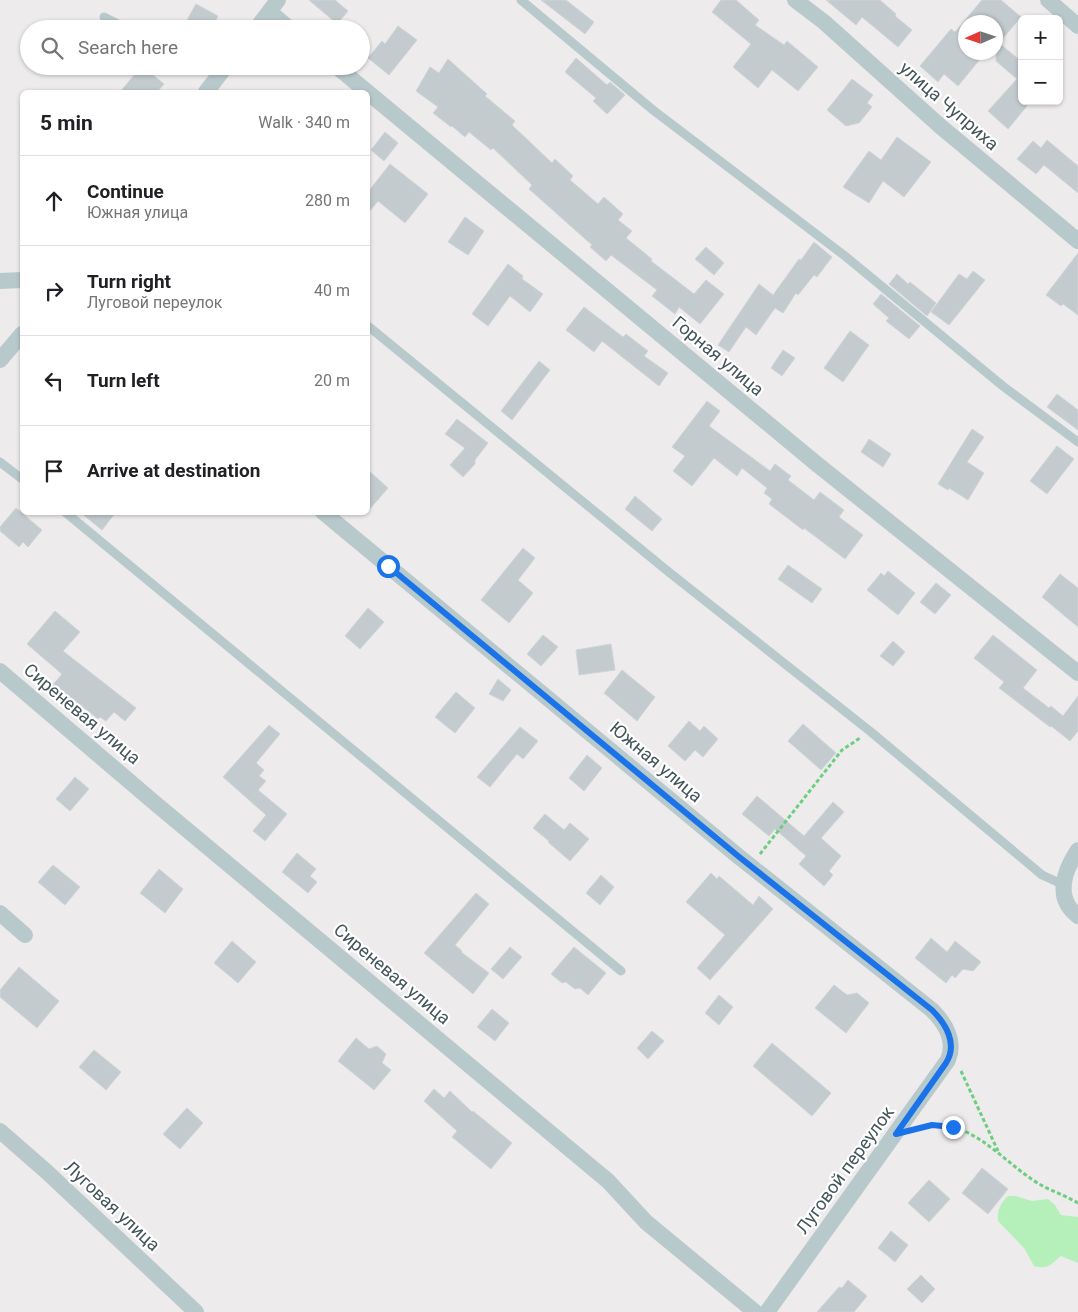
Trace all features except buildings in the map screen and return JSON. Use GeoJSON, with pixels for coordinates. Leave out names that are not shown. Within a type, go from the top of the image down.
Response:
{"type":"FeatureCollection","features":[{"type":"Feature","properties":{"kind":"street","name":"улица Чуприха"},"geometry":{"type":"LineString","coordinates":[[795,0],[831,27],[940,126],[1078,241]]}},
{"type":"Feature","properties":{"kind":"street"},"geometry":{"type":"LineString","coordinates":[[1048,0],[1078,26]]}},
{"type":"Feature","properties":{"kind":"street"},"geometry":{"type":"LineString","coordinates":[[263,20],[274,6],[284,20]]}},
{"type":"Feature","properties":{"kind":"street"},"geometry":{"type":"LineString","coordinates":[[208,90],[220,75]]}},
{"type":"Feature","properties":{"kind":"street","name":"Горная улица"},"geometry":{"type":"LineString","coordinates":[[347,75],[365,90]]}},
{"type":"Feature","properties":{"kind":"street","name":"Горная улица"},"geometry":{"type":"LineString","coordinates":[[370,94],[818,465],[1078,672]]}},
{"type":"Feature","properties":{"kind":"street"},"geometry":{"type":"LineString","coordinates":[[0,281],[20,280]]}},
{"type":"Feature","properties":{"kind":"street"},"geometry":{"type":"LineString","coordinates":[[0,360],[20,336]]}},
{"type":"Feature","properties":{"kind":"street","name":"Южная улица"},"geometry":{"type":"LineString","coordinates":[[327,515],[750,866],[932,1010],[945,1026],[951,1050]]}},
{"type":"Feature","properties":{"kind":"street","name":"Сиреневая улица"},"geometry":{"type":"LineString","coordinates":[[0,671],[156,804],[608,1181],[646,1222],[755,1312]]}},
{"type":"Feature","properties":{"kind":"street"},"geometry":{"type":"LineString","coordinates":[[1078,850],[1067,867],[1064,885],[1067,905],[1078,916]]}},
{"type":"Feature","properties":{"kind":"street"},"geometry":{"type":"LineString","coordinates":[[0,913],[25,935]]}},
{"type":"Feature","properties":{"kind":"street","name":"Луговой переулок"},"geometry":{"type":"LineString","coordinates":[[767,1312],[946,1063],[951,1050]]}},
{"type":"Feature","properties":{"kind":"street","name":"Луговая улица"},"geometry":{"type":"LineString","coordinates":[[0,1131],[47,1172],[196,1312]]}},
{"type":"Feature","properties":{"kind":"lane"},"geometry":{"type":"LineString","coordinates":[[521,0],[653,110],[845,256],[1004,387],[1078,442]]}},
{"type":"Feature","properties":{"kind":"lane"},"geometry":{"type":"LineString","coordinates":[[104,17],[110,20]]}},
{"type":"Feature","properties":{"kind":"lane"},"geometry":{"type":"LineString","coordinates":[[370,328],[663,567],[870,732],[1035,870],[1064,885]]}},
{"type":"Feature","properties":{"kind":"lane"},"geometry":{"type":"LineString","coordinates":[[0,462],[20,478]]}},
{"type":"Feature","properties":{"kind":"lane"},"geometry":{"type":"LineString","coordinates":[[69,515],[621,971]]}},
{"type":"Feature","properties":{"kind":"path"},"geometry":{"type":"LineString","coordinates":[[750,866],[842,750],[870,732]]}},
{"type":"Feature","properties":{"kind":"path"},"geometry":{"type":"LineString","coordinates":[[951,1050],[1000,1154]]}},
{"type":"Feature","properties":{"kind":"path"},"geometry":{"type":"LineString","coordinates":[[896,1134],[932,1125],[941,1125],[968,1132],[992,1147],[1034,1181],[1078,1203]]}},
{"type":"Feature","properties":{"kind":"green space"},"geometry":{"type":"Polygon","coordinates":[[[1008,1196],[1016,1196],[1032,1201],[1048,1199],[1055,1205],[1061,1215],[1078,1217],[1078,1263],[1061,1256],[1046,1267],[1034,1266],[1024,1248],[998,1221],[1000,1207],[1008,1196]]]}},
{"type":"Feature","properties":{"kind":"route"},"geometry":{"type":"LineString","coordinates":[[388,566],[738,856],[932,1010],[945,1026],[950,1042],[950,1054],[946,1063],[896,1134],[932,1125],[953,1127]]}}]}
